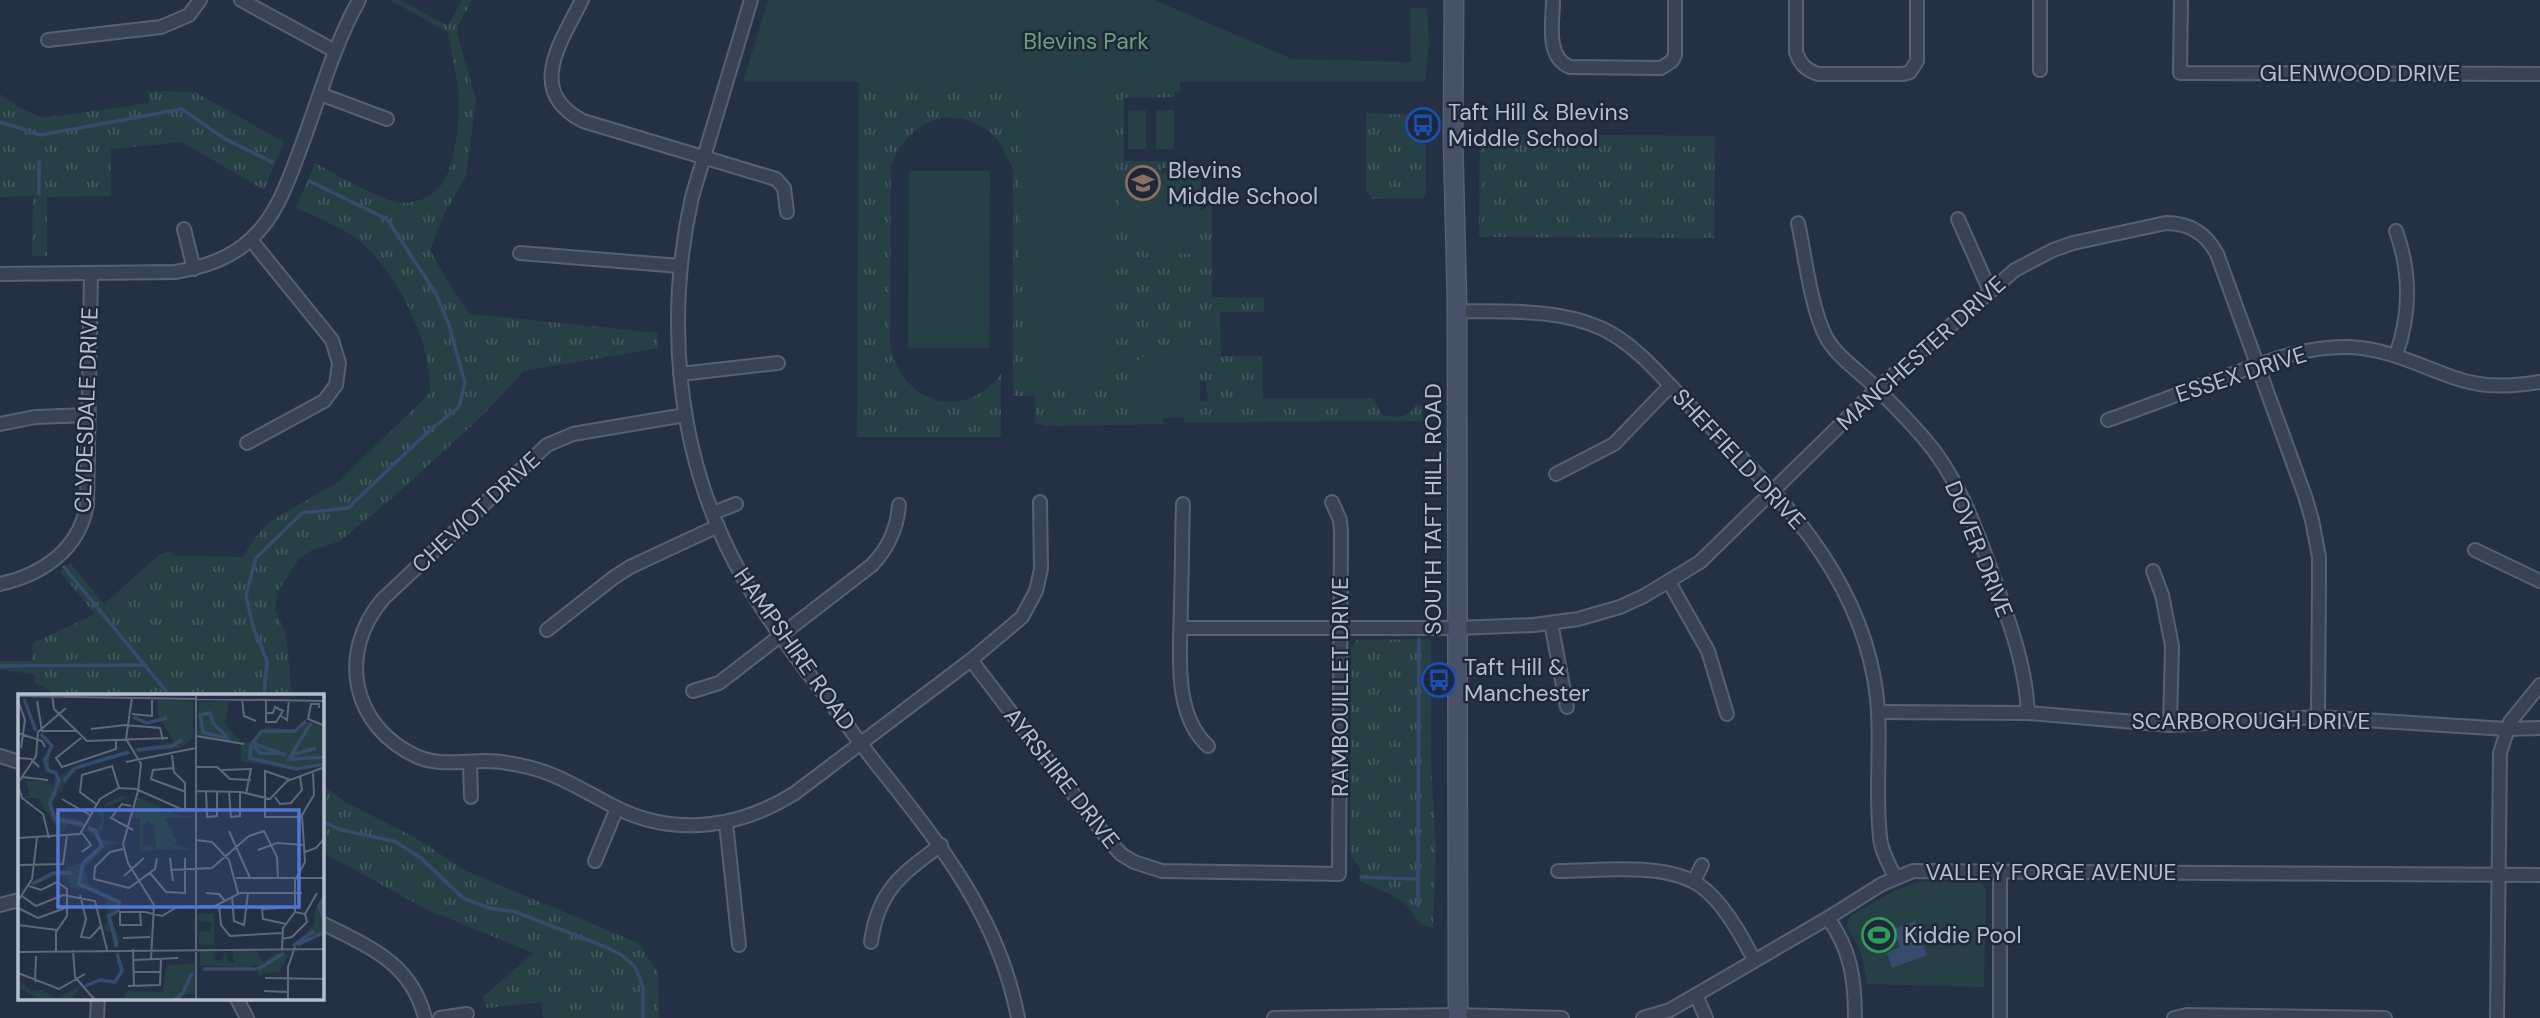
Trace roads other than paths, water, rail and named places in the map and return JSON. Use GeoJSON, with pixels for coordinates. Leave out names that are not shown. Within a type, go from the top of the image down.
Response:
{"type":"FeatureCollection","features":[{"type":"Feature","properties":{"kind":"main road","name":"SOUTH TAFT HILL ROAD"},"geometry":{"type":"LineString","coordinates":[[1454,0],[1458,1016]]}},
{"type":"Feature","properties":{"kind":"street"},"geometry":{"type":"LineString","coordinates":[[48,40],[161,27],[189,15],[200,0]]}},
{"type":"Feature","properties":{"kind":"street"},"geometry":{"type":"LineString","coordinates":[[241,0],[335,51]]}},
{"type":"Feature","properties":{"kind":"street"},"geometry":{"type":"LineString","coordinates":[[0,274],[154,274],[194,269],[227,256],[251,240],[275,208],[288,181],[335,51],[359,0]]}},
{"type":"Feature","properties":{"kind":"street"},"geometry":{"type":"LineString","coordinates":[[582,0],[551,67],[553,90],[564,108],[583,121],[776,179],[784,188],[787,212]]}},
{"type":"Feature","properties":{"kind":"street","name":"HAMPSHIRE ROAD"},"geometry":{"type":"LineString","coordinates":[[751,0],[692,197],[680,266],[677,324],[680,374],[685,415],[694,452],[716,520],[735,563],[763,611],[861,744],[941,845],[972,895],[991,933],[1014,998],[1018,1018]]}},
{"type":"Feature","properties":{"kind":"street"},"geometry":{"type":"LineString","coordinates":[[1553,0],[1553,49],[1559,61],[1570,68],[1661,68],[1672,61],[1675,55],[1675,0]]}},
{"type":"Feature","properties":{"kind":"street"},"geometry":{"type":"LineString","coordinates":[[1796,0],[1796,52],[1799,60],[1810,71],[1818,74],[1903,74],[1915,67],[1917,0]]}},
{"type":"Feature","properties":{"kind":"street"},"geometry":{"type":"LineString","coordinates":[[2040,0],[2040,70]]}},
{"type":"Feature","properties":{"kind":"street","name":"GLENWOOD DRIVE"},"geometry":{"type":"LineString","coordinates":[[2180,0],[2180,72],[2540,74]]}},
{"type":"Feature","properties":{"kind":"street"},"geometry":{"type":"LineString","coordinates":[[320,94],[387,119]]}},
{"type":"Feature","properties":{"kind":"street"},"geometry":{"type":"LineString","coordinates":[[1958,219],[1990,290]]}},
{"type":"Feature","properties":{"kind":"street","name":"DOVER DRIVE"},"geometry":{"type":"LineString","coordinates":[[1798,223],[1814,300],[1826,338],[1926,440],[1961,494],[2020,653],[2026,681],[2028,713]]}},
{"type":"Feature","properties":{"kind":"street","name":"MANCHESTER DRIVE"},"geometry":{"type":"LineString","coordinates":[[1181,628],[1457,628],[1551,623],[1601,614],[1644,596],[1700,562],[1877,389],[1990,290],[2032,260],[2073,243],[2166,223],[2188,226],[2207,239],[2217,254],[2305,496],[2316,537],[2319,581],[2318,717]]}},
{"type":"Feature","properties":{"kind":"street"},"geometry":{"type":"LineString","coordinates":[[184,229],[194,269]]}},
{"type":"Feature","properties":{"kind":"street"},"geometry":{"type":"LineString","coordinates":[[2396,231],[2408,283],[2407,318],[2396,355]]}},
{"type":"Feature","properties":{"kind":"street"},"geometry":{"type":"LineString","coordinates":[[247,443],[324,401],[336,385],[340,363],[332,341],[251,240]]}},
{"type":"Feature","properties":{"kind":"street"},"geometry":{"type":"LineString","coordinates":[[520,253],[680,266]]}},
{"type":"Feature","properties":{"kind":"street","name":"CLYDESDALE DRIVE"},"geometry":{"type":"LineString","coordinates":[[0,584],[20,580],[45,568],[77,534],[85,520],[91,274]]}},
{"type":"Feature","properties":{"kind":"street","name":"SHEFFIELD DRIVE"},"geometry":{"type":"LineString","coordinates":[[1457,311],[1559,315],[1580,320],[1623,341],[1774,490],[1816,543],[1848,598],[1874,677],[1879,712],[1880,838],[1895,877]]}},
{"type":"Feature","properties":{"kind":"street","name":"ESSEX DRIVE"},"geometry":{"type":"LineString","coordinates":[[2108,420],[2258,365],[2307,350],[2329,348],[2361,349],[2396,355],[2457,379],[2476,383],[2500,386],[2540,382]]}},
{"type":"Feature","properties":{"kind":"street"},"geometry":{"type":"LineString","coordinates":[[680,374],[778,363]]}},
{"type":"Feature","properties":{"kind":"street"},"geometry":{"type":"LineString","coordinates":[[1556,474],[1614,444],[1670,386]]}},
{"type":"Feature","properties":{"kind":"street"},"geometry":{"type":"LineString","coordinates":[[0,424],[35,417],[89,415]]}},
{"type":"Feature","properties":{"kind":"street","name":"CHEVIOT DRIVE"},"geometry":{"type":"LineString","coordinates":[[470,762],[441,762],[418,757],[381,730],[363,702],[358,687],[355,662],[364,625],[383,598],[547,445],[573,434],[685,415]]}},
{"type":"Feature","properties":{"kind":"street"},"geometry":{"type":"LineString","coordinates":[[471,797],[470,762],[486,761],[553,775],[639,818],[671,824],[690,826],[726,823],[779,803],[971,660],[1022,617],[1036,591],[1041,569],[1040,502]]}},
{"type":"Feature","properties":{"kind":"street","name":"RAMBOUILLET DRIVE"},"geometry":{"type":"LineString","coordinates":[[1332,502],[1340,520],[1341,532],[1339,874]]}},
{"type":"Feature","properties":{"kind":"street"},"geometry":{"type":"LineString","coordinates":[[547,630],[612,578],[716,520],[736,504]]}},
{"type":"Feature","properties":{"kind":"street"},"geometry":{"type":"LineString","coordinates":[[1183,504],[1181,671],[1185,703],[1198,737],[1208,746]]}},
{"type":"Feature","properties":{"kind":"street"},"geometry":{"type":"LineString","coordinates":[[693,691],[719,683],[872,565],[894,533],[899,505]]}},
{"type":"Feature","properties":{"kind":"street"},"geometry":{"type":"LineString","coordinates":[[2475,550],[2540,581]]}},
{"type":"Feature","properties":{"kind":"street"},"geometry":{"type":"LineString","coordinates":[[2153,571],[2167,615],[2172,646],[2170,725]]}},
{"type":"Feature","properties":{"kind":"street"},"geometry":{"type":"LineString","coordinates":[[1669,582],[1708,651],[1727,713]]}},
{"type":"Feature","properties":{"kind":"street"},"geometry":{"type":"LineString","coordinates":[[1551,623],[1567,707]]}},
{"type":"Feature","properties":{"kind":"street","name":"AYRSHIRE DRIVE"},"geometry":{"type":"LineString","coordinates":[[971,660],[1110,842],[1121,854],[1134,862],[1148,868],[1177,873],[1339,874]]}},
{"type":"Feature","properties":{"kind":"street"},"geometry":{"type":"LineString","coordinates":[[2497,1018],[2500,753],[2507,729],[2518,710],[2540,685]]}},
{"type":"Feature","properties":{"kind":"street","name":"SCARBOROUGH DRIVE"},"geometry":{"type":"LineString","coordinates":[[1879,712],[2028,713],[2170,725],[2318,717],[2507,729],[2540,728]]}},
{"type":"Feature","properties":{"kind":"street"},"geometry":{"type":"LineString","coordinates":[[0,756],[18,762]]}},
{"type":"Feature","properties":{"kind":"street"},"geometry":{"type":"LineString","coordinates":[[595,861],[617,808]]}},
{"type":"Feature","properties":{"kind":"street"},"geometry":{"type":"LineString","coordinates":[[726,823],[739,945]]}},
{"type":"Feature","properties":{"kind":"street"},"geometry":{"type":"LineString","coordinates":[[871,942],[873,922],[884,895],[906,871],[941,845]]}},
{"type":"Feature","properties":{"kind":"street"},"geometry":{"type":"LineString","coordinates":[[1694,881],[1702,864]]}},
{"type":"Feature","properties":{"kind":"street"},"geometry":{"type":"LineString","coordinates":[[2000,870],[2000,1018]]}},
{"type":"Feature","properties":{"kind":"street"},"geometry":{"type":"LineString","coordinates":[[1558,871],[1671,873],[1694,881],[1716,902],[1739,933],[1754,960]]}},
{"type":"Feature","properties":{"kind":"street","name":"VALLEY FORGE AVENUE"},"geometry":{"type":"LineString","coordinates":[[1643,1018],[1670,1010],[1895,877],[1913,871],[2540,875]]}},
{"type":"Feature","properties":{"kind":"street"},"geometry":{"type":"LineString","coordinates":[[0,905],[18,900]]}},
{"type":"Feature","properties":{"kind":"street"},"geometry":{"type":"LineString","coordinates":[[1828,918],[1849,957],[1854,976],[1855,1018]]}},
{"type":"Feature","properties":{"kind":"street"},"geometry":{"type":"LineString","coordinates":[[324,924],[374,950],[395,965],[414,989],[425,1018]]}},
{"type":"Feature","properties":{"kind":"street"},"geometry":{"type":"LineString","coordinates":[[1696,995],[1706,1018]]}},
{"type":"Feature","properties":{"kind":"street"},"geometry":{"type":"LineString","coordinates":[[97,1000],[97,1018]]}},
{"type":"Feature","properties":{"kind":"street"},"geometry":{"type":"LineString","coordinates":[[238,1000],[247,1018]]}},
{"type":"Feature","properties":{"kind":"street"},"geometry":{"type":"LineString","coordinates":[[440,1018],[467,1014]]}},
{"type":"Feature","properties":{"kind":"street"},"geometry":{"type":"LineString","coordinates":[[2174,1018],[2188,1015],[2385,1018]]}},
{"type":"Feature","properties":{"kind":"street"},"geometry":{"type":"LineString","coordinates":[[1274,1018],[1562,1018]]}},
{"type":"Feature","properties":{"kind":"water"},"geometry":{"type":"Polygon","coordinates":[[[1915,921],[1927,955],[1892,968],[1887,953],[1900,947],[1893,929],[1915,921]]]}},
{"type":"Feature","properties":{"kind":"waterway"},"geometry":{"type":"LineString","coordinates":[[0,122],[41,135],[182,109],[225,139],[272,162]]}},
{"type":"Feature","properties":{"kind":"waterway"},"geometry":{"type":"LineString","coordinates":[[39,161],[39,194]]}},
{"type":"Feature","properties":{"kind":"waterway"},"geometry":{"type":"LineString","coordinates":[[264,694],[267,661],[253,627],[246,595],[256,558],[302,513],[348,508],[430,430],[459,407],[465,383],[449,325],[436,294],[387,219],[309,181]]}},
{"type":"Feature","properties":{"kind":"waterway"},"geometry":{"type":"LineString","coordinates":[[64,567],[168,694]]}},
{"type":"Feature","properties":{"kind":"waterway"},"geometry":{"type":"LineString","coordinates":[[1418,879],[1419,639]]}},
{"type":"Feature","properties":{"kind":"waterway"},"geometry":{"type":"LineString","coordinates":[[0,666],[145,665]]}},
{"type":"Feature","properties":{"kind":"waterway"},"geometry":{"type":"LineString","coordinates":[[324,822],[341,830],[394,841],[421,858],[463,898],[489,908],[516,912],[623,956],[635,967],[643,987],[643,1018]]}},
{"type":"Feature","properties":{"kind":"waterway"},"geometry":{"type":"LineString","coordinates":[[1361,877],[1418,879],[1418,906]]}},
{"type":"Feature","properties":{"kind":"place","name":"Taft Hill & Blevins Middle School"},"geometry":{"type":"Point","coordinates":[1423,125]}},
{"type":"Feature","properties":{"kind":"place","name":"Blevins Middle School"},"geometry":{"type":"Point","coordinates":[1143,183]}},
{"type":"Feature","properties":{"kind":"place","name":"Taft Hill & Manchester"},"geometry":{"type":"Point","coordinates":[1439,680]}},
{"type":"Feature","properties":{"kind":"place","name":"Kiddie Pool"},"geometry":{"type":"Point","coordinates":[1879,935]}},
{"type":"Feature","properties":{"kind":"park label","name":"Blevins Park"},"geometry":{"type":"Point","coordinates":[1086,41]}}]}
